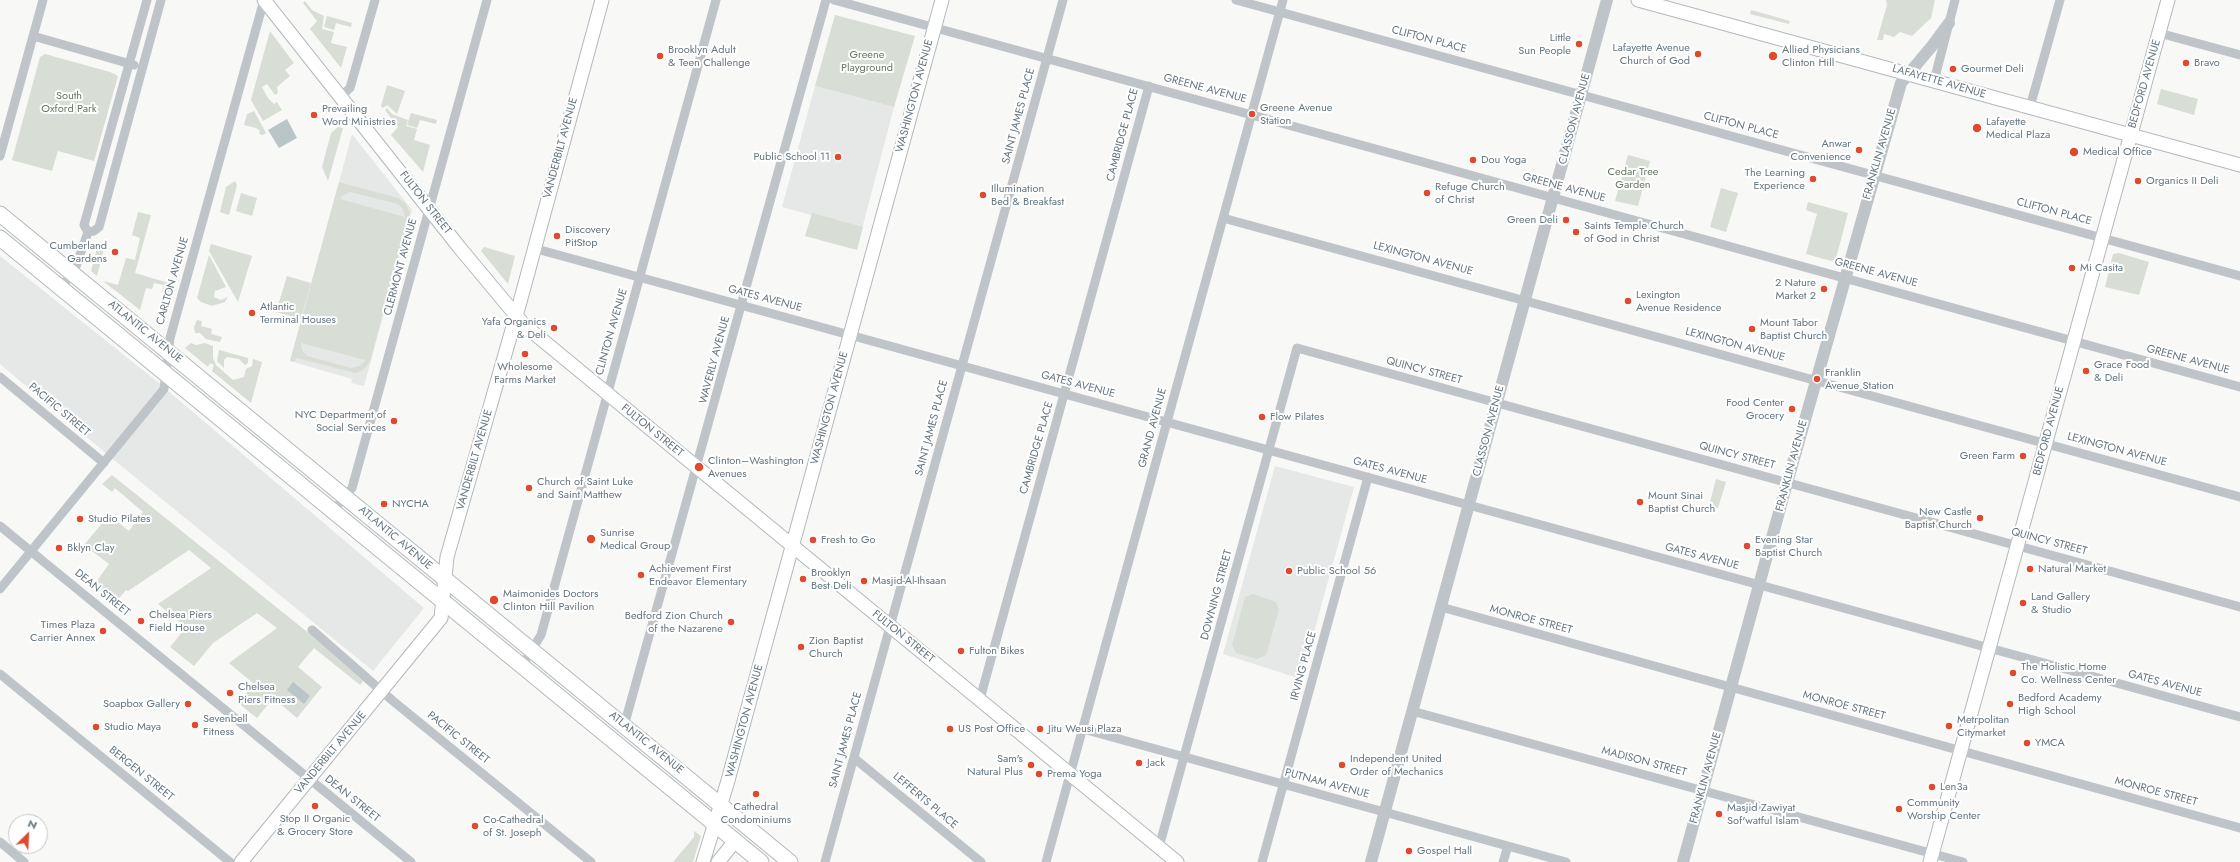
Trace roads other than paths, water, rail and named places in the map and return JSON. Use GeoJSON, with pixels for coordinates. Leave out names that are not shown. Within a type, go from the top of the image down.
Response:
{"type":"FeatureCollection","features":[{"type":"Feature","properties":{"kind":"main road","name":"FULTON STREET"},"geometry":{"type":"LineString","coordinates":[[264,0],[516,316],[607,394],[1177,862]]}},
{"type":"Feature","properties":{"kind":"main road","name":"VANDERBILT AVENUE"},"geometry":{"type":"LineString","coordinates":[[241,862],[441,618],[447,557],[516,316],[602,0]]}},
{"type":"Feature","properties":{"kind":"main road","name":"WASHINGTON AVENUE"},"geometry":{"type":"LineString","coordinates":[[703,862],[721,805],[942,0]]}},
{"type":"Feature","properties":{"kind":"main road","name":"LAFAYETTE AVENUE"},"geometry":{"type":"LineString","coordinates":[[1638,0],[2240,165]]}},
{"type":"Feature","properties":{"kind":"main road","name":"BEDFORD AVENUE"},"geometry":{"type":"LineString","coordinates":[[1932,858],[2168,0]]}},
{"type":"Feature","properties":{"kind":"main road","name":"ATLANTIC AVENUE"},"geometry":{"type":"LineString","coordinates":[[0,214],[790,862]]}},
{"type":"Feature","properties":{"kind":"main road","name":"ATLANTIC AVENUE"},"geometry":{"type":"LineString","coordinates":[[0,238],[761,862]]}},
{"type":"Feature","properties":{"kind":"main road"},"geometry":{"type":"LineString","coordinates":[[718,862],[735,841]]}},
{"type":"Feature","properties":{"kind":"street"},"geometry":{"type":"LineString","coordinates":[[0,156],[43,0]]}},
{"type":"Feature","properties":{"kind":"street"},"geometry":{"type":"LineString","coordinates":[[61,288],[73,274],[88,232],[84,224],[147,0]]}},
{"type":"Feature","properties":{"kind":"street"},"geometry":{"type":"LineString","coordinates":[[88,232],[99,228],[161,0]]}},
{"type":"Feature","properties":{"kind":"street","name":"CARLTON AVENUE"},"geometry":{"type":"LineString","coordinates":[[0,590],[163,391],[170,338],[264,0]]}},
{"type":"Feature","properties":{"kind":"street"},"geometry":{"type":"LineString","coordinates":[[340,96],[350,88],[374,0]]}},
{"type":"Feature","properties":{"kind":"street","name":"CLERMONT AVENUE"},"geometry":{"type":"LineString","coordinates":[[332,511],[352,488],[487,0]]}},
{"type":"Feature","properties":{"kind":"street","name":"CLINTON AVENUE"},"geometry":{"type":"LineString","coordinates":[[522,666],[541,635],[716,0]]}},
{"type":"Feature","properties":{"kind":"street","name":"WAVERLY AVENUE"},"geometry":{"type":"LineString","coordinates":[[624,726],[826,0]]}},
{"type":"Feature","properties":{"kind":"street","name":"GREENE AVENUE"},"geometry":{"type":"LineString","coordinates":[[834,0],[1846,277],[2240,387]]}},
{"type":"Feature","properties":{"kind":"street","name":"SAINT JAMES PLACE"},"geometry":{"type":"LineString","coordinates":[[825,862],[1063,0]]}},
{"type":"Feature","properties":{"kind":"street","name":"CLIFTON PLACE"},"geometry":{"type":"LineString","coordinates":[[1236,0],[2240,276]]}},
{"type":"Feature","properties":{"kind":"street","name":"GRAND AVENUE"},"geometry":{"type":"LineString","coordinates":[[1046,862],[1283,0]]}},
{"type":"Feature","properties":{"kind":"street","name":"CLASSON AVENUE"},"geometry":{"type":"LineString","coordinates":[[1370,862],[1554,198],[1607,0]]}},
{"type":"Feature","properties":{"kind":"street"},"geometry":{"type":"LineString","coordinates":[[1934,81],[1955,0]]}},
{"type":"Feature","properties":{"kind":"street"},"geometry":{"type":"LineString","coordinates":[[2030,107],[2060,0]]}},
{"type":"Feature","properties":{"kind":"street","name":"FRANKLIN AVENUE"},"geometry":{"type":"LineString","coordinates":[[1683,862],[1787,482],[1901,83],[1949,23]]}},
{"type":"Feature","properties":{"kind":"street"},"geometry":{"type":"LineString","coordinates":[[2159,33],[2240,55]]}},
{"type":"Feature","properties":{"kind":"street"},"geometry":{"type":"LineString","coordinates":[[33,36],[130,63],[142,69]]}},
{"type":"Feature","properties":{"kind":"street","name":"CAMBRIDGE PLACE"},"geometry":{"type":"LineString","coordinates":[[980,699],[1149,86]]}},
{"type":"Feature","properties":{"kind":"street","name":"LEXINGTON AVENUE"},"geometry":{"type":"LineString","coordinates":[[1224,218],[2240,497]]}},
{"type":"Feature","properties":{"kind":"street","name":"GATES AVENUE"},"geometry":{"type":"LineString","coordinates":[[534,248],[2240,718]]}},
{"type":"Feature","properties":{"kind":"street","name":"QUINCY STREET"},"geometry":{"type":"LineString","coordinates":[[1297,348],[2240,607]]}},
{"type":"Feature","properties":{"kind":"street","name":"DOWNING STREET"},"geometry":{"type":"LineString","coordinates":[[1159,847],[1297,348]]}},
{"type":"Feature","properties":{"kind":"street","name":"PACIFIC STREET"},"geometry":{"type":"LineString","coordinates":[[0,377],[104,463]]}},
{"type":"Feature","properties":{"kind":"street","name":"IRVING PLACE"},"geometry":{"type":"LineString","coordinates":[[1262,862],[1368,477]]}},
{"type":"Feature","properties":{"kind":"street","name":"DEAN STREET"},"geometry":{"type":"LineString","coordinates":[[0,526],[410,862]]}},
{"type":"Feature","properties":{"kind":"street","name":"MONROE STREET"},"geometry":{"type":"LineString","coordinates":[[1441,607],[2240,828]]}},
{"type":"Feature","properties":{"kind":"street","name":"PACIFIC STREET"},"geometry":{"type":"LineString","coordinates":[[312,630],[382,690],[590,862]]}},
{"type":"Feature","properties":{"kind":"street","name":"BERGEN STREET"},"geometry":{"type":"LineString","coordinates":[[0,674],[230,862]]}},
{"type":"Feature","properties":{"kind":"street","name":"MADISON STREET"},"geometry":{"type":"LineString","coordinates":[[1412,711],[1703,790],[1932,858],[1962,862]]}},
{"type":"Feature","properties":{"kind":"street","name":"PUTNAM AVENUE"},"geometry":{"type":"LineString","coordinates":[[1082,729],[1566,862]]}},
{"type":"Feature","properties":{"kind":"street","name":"LEFFERTS PLACE"},"geometry":{"type":"LineString","coordinates":[[854,758],[980,862]]}},
{"type":"Feature","properties":{"kind":"street"},"geometry":{"type":"LineString","coordinates":[[0,842],[24,862]]}},
{"type":"Feature","properties":{"kind":"street"},"geometry":{"type":"LineString","coordinates":[[1503,862],[1508,846]]}},
{"type":"Feature","properties":{"kind":"place","name":"Little Sun People"},"geometry":{"type":"Point","coordinates":[1579,44]}},
{"type":"Feature","properties":{"kind":"place","name":"Lafayette Avenue Church of God"},"geometry":{"type":"Point","coordinates":[1698,54]}},
{"type":"Feature","properties":{"kind":"place","name":"Brooklyn Adult & Teen Challenge"},"geometry":{"type":"Point","coordinates":[660,56]}},
{"type":"Feature","properties":{"kind":"place","name":"Allied Physicians Clinton Hill"},"geometry":{"type":"Point","coordinates":[1773,56]}},
{"type":"Feature","properties":{"kind":"place","name":"Bravo"},"geometry":{"type":"Point","coordinates":[2186,63]}},
{"type":"Feature","properties":{"kind":"place","name":"Gourmet Deli"},"geometry":{"type":"Point","coordinates":[1953,69]}},
{"type":"Feature","properties":{"kind":"place","name":"Greene Avenue Station"},"geometry":{"type":"Point","coordinates":[1252,114]}},
{"type":"Feature","properties":{"kind":"place","name":"Prevailing Word Ministries"},"geometry":{"type":"Point","coordinates":[314,115]}},
{"type":"Feature","properties":{"kind":"place","name":"Lafayette Medical Plaza"},"geometry":{"type":"Point","coordinates":[1977,128]}},
{"type":"Feature","properties":{"kind":"place","name":"Anwar Convenience"},"geometry":{"type":"Point","coordinates":[1859,150]}},
{"type":"Feature","properties":{"kind":"place","name":"Medical Office"},"geometry":{"type":"Point","coordinates":[2074,152]}},
{"type":"Feature","properties":{"kind":"place","name":"Public School 11"},"geometry":{"type":"Point","coordinates":[838,157]}},
{"type":"Feature","properties":{"kind":"place","name":"Dou Yoga"},"geometry":{"type":"Point","coordinates":[1473,160]}},
{"type":"Feature","properties":{"kind":"place","name":"The Learning Experience"},"geometry":{"type":"Point","coordinates":[1813,179]}},
{"type":"Feature","properties":{"kind":"place","name":"Organics II Deli"},"geometry":{"type":"Point","coordinates":[2138,181]}},
{"type":"Feature","properties":{"kind":"place","name":"Refuge Church of Christ"},"geometry":{"type":"Point","coordinates":[1427,193]}},
{"type":"Feature","properties":{"kind":"place","name":"Illumination Bed & Breakfast"},"geometry":{"type":"Point","coordinates":[983,195]}},
{"type":"Feature","properties":{"kind":"place","name":"Green Deli"},"geometry":{"type":"Point","coordinates":[1566,220]}},
{"type":"Feature","properties":{"kind":"place","name":"Saints Temple Church of God in Christ"},"geometry":{"type":"Point","coordinates":[1576,232]}},
{"type":"Feature","properties":{"kind":"place","name":"Discovery PitStop"},"geometry":{"type":"Point","coordinates":[557,236]}},
{"type":"Feature","properties":{"kind":"place","name":"Cumberland Gardens"},"geometry":{"type":"Point","coordinates":[115,252]}},
{"type":"Feature","properties":{"kind":"place","name":"Mi Casita"},"geometry":{"type":"Point","coordinates":[2072,268]}},
{"type":"Feature","properties":{"kind":"place","name":"2 Nature Market 2"},"geometry":{"type":"Point","coordinates":[1824,289]}},
{"type":"Feature","properties":{"kind":"place","name":"Lexington Avenue Residence"},"geometry":{"type":"Point","coordinates":[1628,301]}},
{"type":"Feature","properties":{"kind":"place","name":"Atlantic Terminal Houses"},"geometry":{"type":"Point","coordinates":[252,313]}},
{"type":"Feature","properties":{"kind":"place","name":"Yafa Organics & Deli"},"geometry":{"type":"Point","coordinates":[554,328]}},
{"type":"Feature","properties":{"kind":"place","name":"Mount Tabor Baptist Church"},"geometry":{"type":"Point","coordinates":[1752,329]}},
{"type":"Feature","properties":{"kind":"place","name":"Wholesome Farms Market"},"geometry":{"type":"Point","coordinates":[525,354]}},
{"type":"Feature","properties":{"kind":"place","name":"Grace Food & Deli"},"geometry":{"type":"Point","coordinates":[2086,371]}},
{"type":"Feature","properties":{"kind":"place","name":"Franklin Avenue Station"},"geometry":{"type":"Point","coordinates":[1817,379]}},
{"type":"Feature","properties":{"kind":"place","name":"Food Center Grocery"},"geometry":{"type":"Point","coordinates":[1792,409]}},
{"type":"Feature","properties":{"kind":"place","name":"Flow Pilates"},"geometry":{"type":"Point","coordinates":[1262,417]}},
{"type":"Feature","properties":{"kind":"place","name":"NYC Department of Social Services"},"geometry":{"type":"Point","coordinates":[394,421]}},
{"type":"Feature","properties":{"kind":"place","name":"Green Farm"},"geometry":{"type":"Point","coordinates":[2023,456]}},
{"type":"Feature","properties":{"kind":"place","name":"Clinton–Washington Avenues"},"geometry":{"type":"Point","coordinates":[699,467]}},
{"type":"Feature","properties":{"kind":"place","name":"Church of Saint Luke and Saint Matthew"},"geometry":{"type":"Point","coordinates":[529,488]}},
{"type":"Feature","properties":{"kind":"place","name":"Mount Sinai Baptist Church"},"geometry":{"type":"Point","coordinates":[1640,502]}},
{"type":"Feature","properties":{"kind":"place","name":"NYCHA"},"geometry":{"type":"Point","coordinates":[384,504]}},
{"type":"Feature","properties":{"kind":"place","name":"New Castle Baptist Church"},"geometry":{"type":"Point","coordinates":[1980,518]}},
{"type":"Feature","properties":{"kind":"place","name":"Studio Pilates"},"geometry":{"type":"Point","coordinates":[80,519]}},
{"type":"Feature","properties":{"kind":"place","name":"Sunrise Medical Group"},"geometry":{"type":"Point","coordinates":[591,539]}},
{"type":"Feature","properties":{"kind":"place","name":"Fresh to Go"},"geometry":{"type":"Point","coordinates":[813,540]}},
{"type":"Feature","properties":{"kind":"place","name":"Evening Star Baptist Church"},"geometry":{"type":"Point","coordinates":[1747,546]}},
{"type":"Feature","properties":{"kind":"place","name":"Bklyn Clay"},"geometry":{"type":"Point","coordinates":[59,548]}},
{"type":"Feature","properties":{"kind":"place","name":"Natural Market"},"geometry":{"type":"Point","coordinates":[2030,569]}},
{"type":"Feature","properties":{"kind":"place","name":"Public School 56"},"geometry":{"type":"Point","coordinates":[1289,571]}},
{"type":"Feature","properties":{"kind":"place","name":"Achievement First Endeavor Elementary"},"geometry":{"type":"Point","coordinates":[641,575]}},
{"type":"Feature","properties":{"kind":"place","name":"Brooklyn Best Deli"},"geometry":{"type":"Point","coordinates":[803,579]}},
{"type":"Feature","properties":{"kind":"place","name":"Masjid-Al-Ihsaan"},"geometry":{"type":"Point","coordinates":[864,581]}},
{"type":"Feature","properties":{"kind":"place","name":"Maimonides Doctors Clinton Hill Pavilion"},"geometry":{"type":"Point","coordinates":[494,600]}},
{"type":"Feature","properties":{"kind":"place","name":"Land Gallery & Studio"},"geometry":{"type":"Point","coordinates":[2023,603]}},
{"type":"Feature","properties":{"kind":"place","name":"Chelsea Piers Field House"},"geometry":{"type":"Point","coordinates":[141,621]}},
{"type":"Feature","properties":{"kind":"place","name":"Bedford Zion Church of the Nazarene"},"geometry":{"type":"Point","coordinates":[731,622]}},
{"type":"Feature","properties":{"kind":"place","name":"Times Plaza Carrier Annex"},"geometry":{"type":"Point","coordinates":[103,631]}},
{"type":"Feature","properties":{"kind":"place","name":"Zion Baptist Church"},"geometry":{"type":"Point","coordinates":[801,647]}},
{"type":"Feature","properties":{"kind":"place","name":"Fulton Bikes"},"geometry":{"type":"Point","coordinates":[961,651]}},
{"type":"Feature","properties":{"kind":"place","name":"The Holistic Home Co. Wellness Center"},"geometry":{"type":"Point","coordinates":[2013,673]}},
{"type":"Feature","properties":{"kind":"place","name":"Chelsea Piers Fitness"},"geometry":{"type":"Point","coordinates":[230,693]}},
{"type":"Feature","properties":{"kind":"place","name":"Soapbox Gallery"},"geometry":{"type":"Point","coordinates":[188,704]}},
{"type":"Feature","properties":{"kind":"place","name":"Bedford Academy High School"},"geometry":{"type":"Point","coordinates":[2010,704]}},
{"type":"Feature","properties":{"kind":"place","name":"Sevenbell Fitness"},"geometry":{"type":"Point","coordinates":[195,725]}},
{"type":"Feature","properties":{"kind":"place","name":"Metrpolitan Citymarket"},"geometry":{"type":"Point","coordinates":[1949,726]}},
{"type":"Feature","properties":{"kind":"place","name":"Studio Maya"},"geometry":{"type":"Point","coordinates":[96,727]}},
{"type":"Feature","properties":{"kind":"place","name":"US Post Office"},"geometry":{"type":"Point","coordinates":[950,729]}},
{"type":"Feature","properties":{"kind":"place","name":"Jitu Weusi Plaza"},"geometry":{"type":"Point","coordinates":[1040,729]}},
{"type":"Feature","properties":{"kind":"place","name":"YMCA"},"geometry":{"type":"Point","coordinates":[2027,743]}},
{"type":"Feature","properties":{"kind":"place","name":"Jack"},"geometry":{"type":"Point","coordinates":[1139,763]}},
{"type":"Feature","properties":{"kind":"place","name":"Sam's Natural Plus"},"geometry":{"type":"Point","coordinates":[1031,765]}},
{"type":"Feature","properties":{"kind":"place","name":"Independent United Order of Mechanics"},"geometry":{"type":"Point","coordinates":[1342,765]}},
{"type":"Feature","properties":{"kind":"place","name":"Prema Yoga"},"geometry":{"type":"Point","coordinates":[1039,774]}},
{"type":"Feature","properties":{"kind":"place","name":"Len3a"},"geometry":{"type":"Point","coordinates":[1932,787]}},
{"type":"Feature","properties":{"kind":"place","name":"Cathedral Condominiums"},"geometry":{"type":"Point","coordinates":[756,794]}},
{"type":"Feature","properties":{"kind":"place","name":"Stop II Organic & Grocery Store"},"geometry":{"type":"Point","coordinates":[315,806]}},
{"type":"Feature","properties":{"kind":"place","name":"Community Worship Center"},"geometry":{"type":"Point","coordinates":[1899,809]}},
{"type":"Feature","properties":{"kind":"place","name":"Masjid Zawiyat Sof'watful Islam"},"geometry":{"type":"Point","coordinates":[1719,814]}},
{"type":"Feature","properties":{"kind":"place","name":"Co-Cathedral of St. Joseph"},"geometry":{"type":"Point","coordinates":[475,826]}},
{"type":"Feature","properties":{"kind":"place","name":"Gospel Hall"},"geometry":{"type":"Point","coordinates":[1409,851]}},
{"type":"Feature","properties":{"kind":"park label","name":"Greene Playground"},"geometry":{"type":"Point","coordinates":[867,61]}},
{"type":"Feature","properties":{"kind":"park label","name":"South Oxford Park"},"geometry":{"type":"Point","coordinates":[69,102]}},
{"type":"Feature","properties":{"kind":"park label","name":"Cedar Tree Garden"},"geometry":{"type":"Point","coordinates":[1633,178]}}]}
